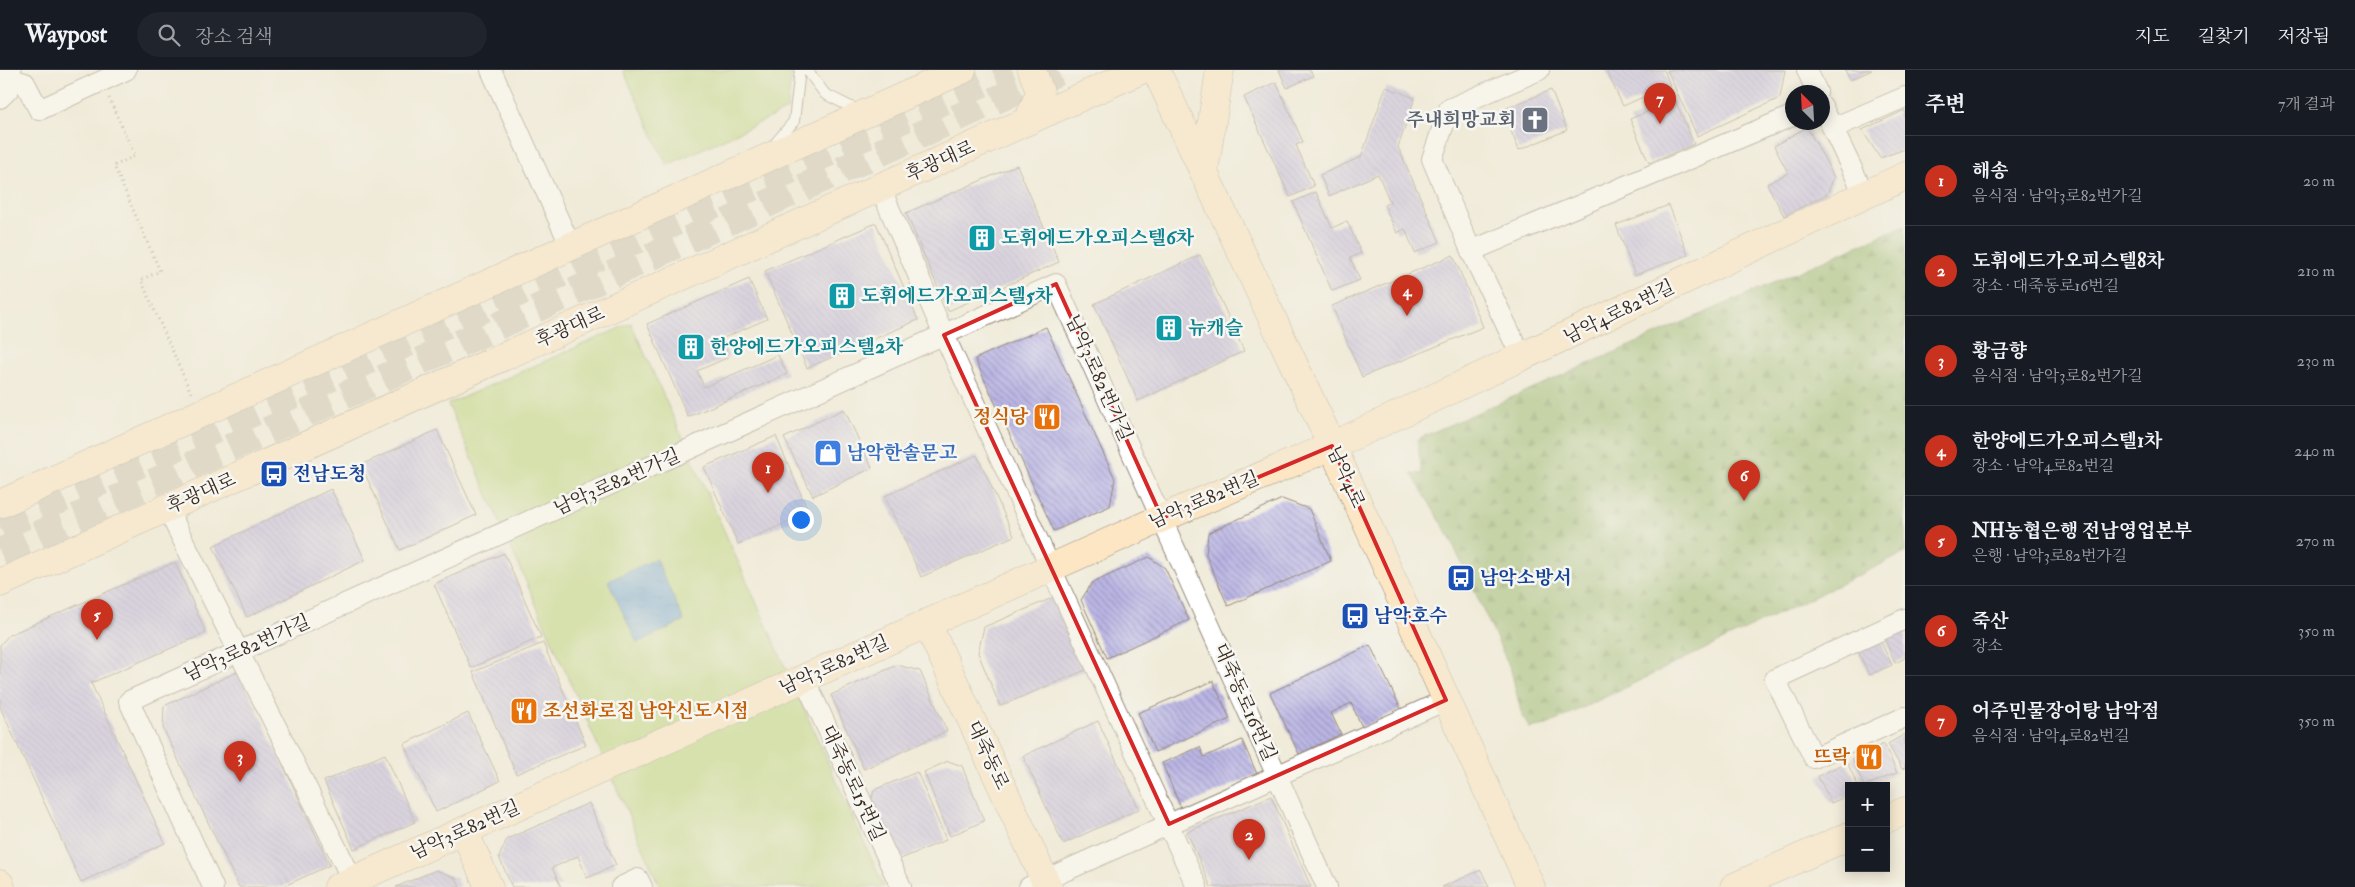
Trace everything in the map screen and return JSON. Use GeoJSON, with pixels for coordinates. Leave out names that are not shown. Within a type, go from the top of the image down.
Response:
{"type":"FeatureCollection","features":[{"type":"Feature","properties":{"kind":"street"},"geometry":{"type":"LineString","coordinates":[[8,73],[25,83],[38,110],[126,70]]}},
{"type":"Feature","properties":{"kind":"street"},"geometry":{"type":"LineString","coordinates":[[491,70],[571,246]]}},
{"type":"Feature","properties":{"kind":"street"},"geometry":{"type":"LineString","coordinates":[[0,504],[962,70]]}},
{"type":"Feature","properties":{"kind":"street"},"geometry":{"type":"LineString","coordinates":[[1028,121],[1040,92],[1032,70]]}},
{"type":"Feature","properties":{"kind":"street","name":"후광대로"},"geometry":{"type":"LineString","coordinates":[[0,584],[1140,70]]}},
{"type":"Feature","properties":{"kind":"street","name":"남악4로"},"geometry":{"type":"LineString","coordinates":[[1156,70],[1332,446],[1531,887]]}},
{"type":"Feature","properties":{"kind":"street"},"geometry":{"type":"LineString","coordinates":[[1204,172],[1220,70]]}},
{"type":"Feature","properties":{"kind":"street"},"geometry":{"type":"LineString","coordinates":[[1522,358],[1471,251],[1432,158],[1449,109],[1539,70]]}},
{"type":"Feature","properties":{"kind":"street"},"geometry":{"type":"LineString","coordinates":[[1806,70],[1813,85]]}},
{"type":"Feature","properties":{"kind":"street"},"geometry":{"type":"LineString","coordinates":[[0,98],[9,90],[8,73]]}},
{"type":"Feature","properties":{"kind":"street"},"geometry":{"type":"LineString","coordinates":[[1833,128],[1905,97]]}},
{"type":"Feature","properties":{"kind":"street"},"geometry":{"type":"LineString","coordinates":[[1471,251],[1785,119]]}},
{"type":"Feature","properties":{"kind":"street"},"geometry":{"type":"LineString","coordinates":[[1830,122],[1864,194]]}},
{"type":"Feature","properties":{"kind":"street","name":"남악4로82번길"},"geometry":{"type":"LineString","coordinates":[[1332,446],[1905,176]]}},
{"type":"Feature","properties":{"kind":"street"},"geometry":{"type":"LineString","coordinates":[[880,188],[944,335],[1052,567],[1197,887]]}},
{"type":"Feature","properties":{"kind":"street","name":"남악3로82번가길"},"geometry":{"type":"LineString","coordinates":[[213,887],[129,701],[1056,284],[1162,518]]}},
{"type":"Feature","properties":{"kind":"street","name":"남악3로82번길"},"geometry":{"type":"LineString","coordinates":[[349,885],[464,831],[1052,567],[1332,446]]}},
{"type":"Feature","properties":{"kind":"street"},"geometry":{"type":"LineString","coordinates":[[167,508],[240,651],[349,885]]}},
{"type":"Feature","properties":{"kind":"street","name":"대죽동로16번길"},"geometry":{"type":"LineString","coordinates":[[1162,518],[1327,887]]}},
{"type":"Feature","properties":{"kind":"street"},"geometry":{"type":"LineString","coordinates":[[1905,619],[1776,678],[1814,758],[1905,717]]}},
{"type":"Feature","properties":{"kind":"street","name":"대죽동로"},"geometry":{"type":"LineString","coordinates":[[927,623],[1041,885]]}},
{"type":"Feature","properties":{"kind":"street","name":"대죽동로15번길"},"geometry":{"type":"LineString","coordinates":[[804,678],[901,887]]}},
{"type":"Feature","properties":{"kind":"street"},"geometry":{"type":"LineString","coordinates":[[1041,885],[1169,824],[1446,700]]}},
{"type":"Feature","properties":{"kind":"street"},"geometry":{"type":"LineString","coordinates":[[1890,817],[1905,811]]}},
{"type":"Feature","properties":{"kind":"street"},"geometry":{"type":"LineString","coordinates":[[464,831],[489,887]]}},
{"type":"Feature","properties":{"kind":"street"},"geometry":{"type":"LineString","coordinates":[[1734,887],[1762,881],[1845,838]]}},
{"type":"Feature","properties":{"kind":"street"},"geometry":{"type":"LineString","coordinates":[[621,887],[638,879],[642,887]]}},
{"type":"Feature","properties":{"kind":"lane"},"geometry":{"type":"LineString","coordinates":[[761,161],[794,121],[800,70]]}},
{"type":"Feature","properties":{"kind":"lane"},"geometry":{"type":"LineString","coordinates":[[807,70],[825,94],[865,114]]}},
{"type":"Feature","properties":{"kind":"path"},"geometry":{"type":"LineString","coordinates":[[102,81],[135,156],[114,166],[160,272],[141,280],[200,414]]}},
{"type":"Feature","properties":{"kind":"highlighted area"},"geometry":{"type":"Polygon","coordinates":[[[1056,284],[1162,518],[1332,446],[1446,700],[1169,824],[944,335],[1056,284]]]}},
{"type":"Feature","properties":{"kind":"green space"},"geometry":{"type":"Polygon","coordinates":[[[623,70],[792,70],[787,110],[667,165],[623,70]]]}},
{"type":"Feature","properties":{"kind":"green space"},"geometry":{"type":"Polygon","coordinates":[[[1905,225],[1905,553],[1547,725],[1529,728],[1521,712],[1511,670],[1448,534],[1411,473],[1422,474],[1417,439],[1905,225]]]}},
{"type":"Feature","properties":{"kind":"green space"},"geometry":{"type":"Polygon","coordinates":[[[631,323],[884,887],[660,887],[448,404],[631,323]]]}},
{"type":"Feature","properties":{"kind":"water"},"geometry":{"type":"Polygon","coordinates":[[[656,559],[684,621],[637,643],[608,581],[656,559]]]}},
{"type":"Feature","properties":{"kind":"building"},"geometry":{"type":"Polygon","coordinates":[[[1279,70],[1310,70],[1313,76],[1287,88],[1279,70]]]}},
{"type":"Feature","properties":{"kind":"building"},"geometry":{"type":"Polygon","coordinates":[[[1606,70],[1664,70],[1670,85],[1623,106],[1606,70]]]}},
{"type":"Feature","properties":{"kind":"building"},"geometry":{"type":"Polygon","coordinates":[[[1667,70],[1785,70],[1780,98],[1697,136],[1667,70]]]}},
{"type":"Feature","properties":{"kind":"building"},"geometry":{"type":"Polygon","coordinates":[[[1845,70],[1872,70],[1850,80],[1845,70]]]}},
{"type":"Feature","properties":{"kind":"building"},"geometry":{"type":"Polygon","coordinates":[[[1276,82],[1303,142],[1296,145],[1314,186],[1290,197],[1244,97],[1276,82]]]}},
{"type":"Feature","properties":{"kind":"building"},"geometry":{"type":"Polygon","coordinates":[[[1386,87],[1415,98],[1398,147],[1440,242],[1415,253],[1405,229],[1397,233],[1384,205],[1390,202],[1378,174],[1329,196],[1320,175],[1361,157],[1386,87]]]}},
{"type":"Feature","properties":{"kind":"building","name":"주내희망교회"},"geometry":{"type":"Polygon","coordinates":[[[1551,90],[1567,130],[1519,150],[1502,110],[1551,90]]]}},
{"type":"Feature","properties":{"kind":"building"},"geometry":{"type":"Polygon","coordinates":[[[1675,100],[1694,144],[1649,163],[1630,119],[1675,100]]]}},
{"type":"Feature","properties":{"kind":"building"},"geometry":{"type":"Polygon","coordinates":[[[1905,110],[1905,149],[1880,158],[1862,130],[1905,110]]]}},
{"type":"Feature","properties":{"kind":"building"},"geometry":{"type":"Polygon","coordinates":[[[1802,130],[1809,130],[1834,177],[1827,194],[1784,216],[1767,184],[1788,173],[1774,146],[1802,130]]]}},
{"type":"Feature","properties":{"kind":"building","name":"도휘에드가오피스텔6차"},"geometry":{"type":"Polygon","coordinates":[[[1017,165],[1059,262],[948,311],[906,213],[1017,165]]]}},
{"type":"Feature","properties":{"kind":"building"},"geometry":{"type":"Polygon","coordinates":[[[1316,192],[1332,228],[1347,221],[1361,253],[1350,258],[1360,280],[1332,291],[1293,202],[1316,192]]]}},
{"type":"Feature","properties":{"kind":"building"},"geometry":{"type":"Polygon","coordinates":[[[1669,205],[1688,255],[1635,275],[1616,225],[1669,205]]]}},
{"type":"Feature","properties":{"kind":"building","name":"도휘에드가오피스텔5차"},"geometry":{"type":"Polygon","coordinates":[[[876,223],[918,320],[807,368],[765,271],[876,223]]]}},
{"type":"Feature","properties":{"kind":"building","name":"뉴캐슬"},"geometry":{"type":"Polygon","coordinates":[[[1200,255],[1244,351],[1138,401],[1094,304],[1200,255]]]}},
{"type":"Feature","properties":{"kind":"building"},"geometry":{"type":"Polygon","coordinates":[[[1453,255],[1483,327],[1362,377],[1332,306],[1453,255]]]}},
{"type":"Feature","properties":{"kind":"building","name":"한양에드가오피스텔2차"},"geometry":{"type":"Polygon","coordinates":[[[749,279],[767,319],[721,339],[729,357],[697,371],[704,387],[778,355],[787,374],[688,417],[647,324],[749,279]]]}},
{"type":"Feature","properties":{"kind":"building"},"geometry":{"type":"Polygon","coordinates":[[[1046,327],[1115,479],[1110,506],[1054,531],[975,359],[1046,327]]]}},
{"type":"Feature","properties":{"kind":"building","name":"남악한솔문고"},"geometry":{"type":"Polygon","coordinates":[[[844,409],[872,468],[813,496],[784,438],[844,409]]]}},
{"type":"Feature","properties":{"kind":"building"},"geometry":{"type":"Polygon","coordinates":[[[437,430],[476,515],[400,550],[361,465],[437,430]]]}},
{"type":"Feature","properties":{"kind":"building"},"geometry":{"type":"Polygon","coordinates":[[[776,436],[809,513],[738,544],[704,467],[776,436]]]}},
{"type":"Feature","properties":{"kind":"building"},"geometry":{"type":"Polygon","coordinates":[[[977,455],[1014,536],[921,577],[885,496],[977,455]]]}},
{"type":"Feature","properties":{"kind":"building"},"geometry":{"type":"Polygon","coordinates":[[[331,489],[365,560],[247,617],[213,546],[331,489]]]}},
{"type":"Feature","properties":{"kind":"building"},"geometry":{"type":"Polygon","coordinates":[[[1282,499],[1309,509],[1331,561],[1228,606],[1206,555],[1208,533],[1282,499]]]}},
{"type":"Feature","properties":{"kind":"building"},"geometry":{"type":"Polygon","coordinates":[[[504,553],[541,637],[471,668],[434,584],[504,553]]]}},
{"type":"Feature","properties":{"kind":"building"},"geometry":{"type":"Polygon","coordinates":[[[1149,557],[1165,568],[1189,620],[1107,658],[1081,600],[1092,583],[1149,557]]]}},
{"type":"Feature","properties":{"kind":"building"},"geometry":{"type":"Polygon","coordinates":[[[175,562],[206,633],[91,683],[165,843],[81,882],[0,707],[0,645],[9,635],[175,562]]]}},
{"type":"Feature","properties":{"kind":"building"},"geometry":{"type":"Polygon","coordinates":[[[1057,596],[1088,669],[1000,706],[978,653],[984,627],[1057,596]]]}},
{"type":"Feature","properties":{"kind":"building"},"geometry":{"type":"Polygon","coordinates":[[[1905,624],[1905,658],[1895,663],[1883,634],[1905,624]]]}},
{"type":"Feature","properties":{"kind":"building"},"geometry":{"type":"Polygon","coordinates":[[[1879,638],[1892,665],[1869,675],[1857,649],[1879,638]]]}},
{"type":"Feature","properties":{"kind":"building"},"geometry":{"type":"Polygon","coordinates":[[[543,643],[586,745],[516,774],[473,672],[543,643]]]}},
{"type":"Feature","properties":{"kind":"building"},"geometry":{"type":"Polygon","coordinates":[[[1370,645],[1401,709],[1362,727],[1351,703],[1331,713],[1341,734],[1299,754],[1270,693],[1370,645]]]}},
{"type":"Feature","properties":{"kind":"building"},"geometry":{"type":"Polygon","coordinates":[[[897,665],[920,671],[947,731],[864,769],[831,695],[897,665]]]}},
{"type":"Feature","properties":{"kind":"building"},"geometry":{"type":"Polygon","coordinates":[[[239,671],[330,865],[282,887],[239,887],[163,728],[164,706],[239,671]]]}},
{"type":"Feature","properties":{"kind":"building"},"geometry":{"type":"Polygon","coordinates":[[[1213,681],[1230,719],[1155,752],[1138,713],[1213,681]]]}},
{"type":"Feature","properties":{"kind":"building"},"geometry":{"type":"Polygon","coordinates":[[[468,713],[500,781],[436,812],[404,744],[468,713]]]}},
{"type":"Feature","properties":{"kind":"building"},"geometry":{"type":"Polygon","coordinates":[[[1098,721],[1139,809],[1063,844],[1023,756],[1098,721]]]}},
{"type":"Feature","properties":{"kind":"building"},"geometry":{"type":"Polygon","coordinates":[[[1905,734],[1905,768],[1902,769],[1888,744],[1905,734]]]}},
{"type":"Feature","properties":{"kind":"building"},"geometry":{"type":"Polygon","coordinates":[[[1242,740],[1257,774],[1181,808],[1162,763],[1200,747],[1204,757],[1242,740]]]}},
{"type":"Feature","properties":{"kind":"building"},"geometry":{"type":"Polygon","coordinates":[[[1884,744],[1897,773],[1874,782],[1862,782],[1852,758],[1884,744]]]}},
{"type":"Feature","properties":{"kind":"building"},"geometry":{"type":"Polygon","coordinates":[[[385,754],[415,822],[354,849],[324,781],[385,754]]]}},
{"type":"Feature","properties":{"kind":"building"},"geometry":{"type":"Polygon","coordinates":[[[948,761],[962,766],[984,821],[950,836],[924,772],[948,761]]]}},
{"type":"Feature","properties":{"kind":"building"},"geometry":{"type":"Polygon","coordinates":[[[1847,762],[1856,782],[1845,782],[1845,797],[1831,803],[1818,776],[1847,762]]]}},
{"type":"Feature","properties":{"kind":"building"},"geometry":{"type":"Polygon","coordinates":[[[917,772],[946,840],[893,862],[870,806],[874,790],[917,772]]]}},
{"type":"Feature","properties":{"kind":"building"},"geometry":{"type":"Polygon","coordinates":[[[1271,796],[1311,887],[1211,887],[1187,832],[1271,796]]]}},
{"type":"Feature","properties":{"kind":"building"},"geometry":{"type":"Polygon","coordinates":[[[589,803],[616,865],[587,878],[578,856],[552,868],[561,887],[512,887],[499,857],[507,839],[589,803]]]}},
{"type":"Feature","properties":{"kind":"building"},"geometry":{"type":"Polygon","coordinates":[[[436,870],[456,878],[460,887],[396,887],[436,870]]]}},
{"type":"Feature","properties":{"kind":"building"},"geometry":{"type":"Polygon","coordinates":[[[1481,870],[1489,887],[1442,887],[1481,870]]]}},
{"type":"Feature","properties":{"kind":"tunnel"},"geometry":{"type":"LineString","coordinates":[[0,527],[1012,70]]}},
{"type":"Feature","properties":{"kind":"tunnel"},"geometry":{"type":"LineString","coordinates":[[0,552],[1062,70]]}},
{"type":"Feature","properties":{"kind":"place","name":"주내희망교회"},"geometry":{"type":"Point","coordinates":[1535,120]}},
{"type":"Feature","properties":{"kind":"place","name":"어주민물장어탕 남악점"},"geometry":{"type":"Point","coordinates":[1660,124]}},
{"type":"Feature","properties":{"kind":"place","name":"도휘에드가오피스텔6차"},"geometry":{"type":"Point","coordinates":[982,238]}},
{"type":"Feature","properties":{"kind":"place","name":"도휘에드가오피스텔5차"},"geometry":{"type":"Point","coordinates":[842,296]}},
{"type":"Feature","properties":{"kind":"place","name":"한양에드가오피스텔1차"},"geometry":{"type":"Point","coordinates":[1407,316]}},
{"type":"Feature","properties":{"kind":"place","name":"뉴캐슬"},"geometry":{"type":"Point","coordinates":[1169,328]}},
{"type":"Feature","properties":{"kind":"place","name":"한양에드가오피스텔2차"},"geometry":{"type":"Point","coordinates":[691,347]}},
{"type":"Feature","properties":{"kind":"place","name":"정식당"},"geometry":{"type":"Point","coordinates":[1047,417]}},
{"type":"Feature","properties":{"kind":"place","name":"남악한솔문고"},"geometry":{"type":"Point","coordinates":[828,453]}},
{"type":"Feature","properties":{"kind":"place","name":"전남도청"},"geometry":{"type":"Point","coordinates":[274,474]}},
{"type":"Feature","properties":{"kind":"place","name":"해송"},"geometry":{"type":"Point","coordinates":[768,493]}},
{"type":"Feature","properties":{"kind":"place","name":"죽산"},"geometry":{"type":"Point","coordinates":[1744,501]}},
{"type":"Feature","properties":{"kind":"place","name":"남악소방서"},"geometry":{"type":"Point","coordinates":[1461,578]}},
{"type":"Feature","properties":{"kind":"place","name":"남악호수"},"geometry":{"type":"Point","coordinates":[1355,616]}},
{"type":"Feature","properties":{"kind":"place","name":"NH농협은행 전남영업본부"},"geometry":{"type":"Point","coordinates":[97,640]}},
{"type":"Feature","properties":{"kind":"place","name":"조선화로집 남악신도시점"},"geometry":{"type":"Point","coordinates":[524,711]}},
{"type":"Feature","properties":{"kind":"place","name":"뜨락"},"geometry":{"type":"Point","coordinates":[1869,757]}},
{"type":"Feature","properties":{"kind":"place","name":"황금향"},"geometry":{"type":"Point","coordinates":[240,782]}},
{"type":"Feature","properties":{"kind":"place","name":"도휘에드가오피스텔8차"},"geometry":{"type":"Point","coordinates":[1249,860]}}]}
